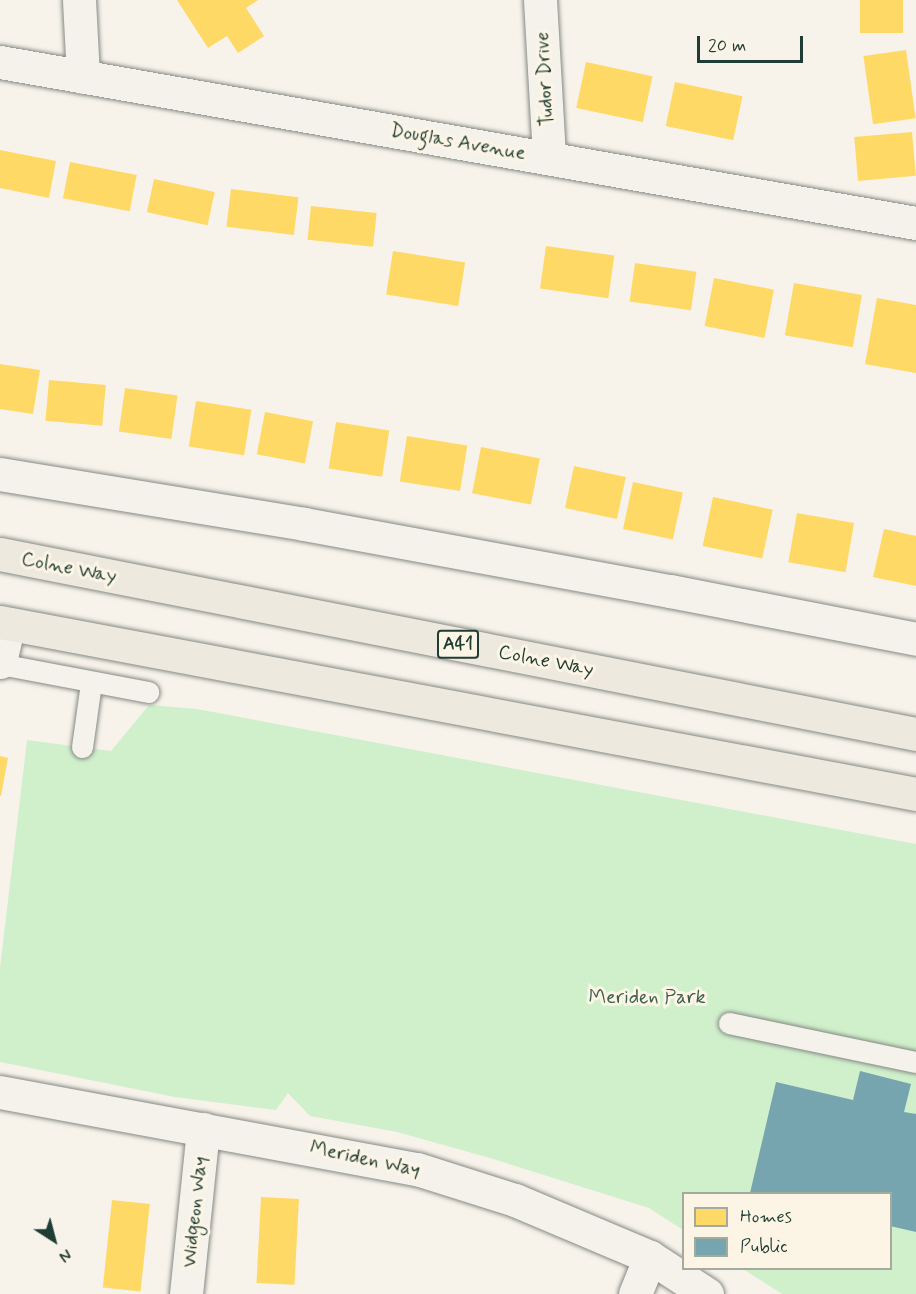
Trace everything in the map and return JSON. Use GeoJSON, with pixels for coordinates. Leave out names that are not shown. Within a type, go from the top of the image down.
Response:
{"type":"FeatureCollection","features":[{"type":"Feature","properties":{"kind":"highway","name":"Colne Way"},"geometry":{"type":"LineString","coordinates":[[0,554],[916,734]]}},
{"type":"Feature","properties":{"kind":"highway"},"geometry":{"type":"LineString","coordinates":[[5,623],[916,794]]}},
{"type":"Feature","properties":{"kind":"street"},"geometry":{"type":"LineString","coordinates":[[79,0],[83,77]]}},
{"type":"Feature","properties":{"kind":"street","name":"Tudor Drive"},"geometry":{"type":"LineString","coordinates":[[540,0],[549,158]]}},
{"type":"Feature","properties":{"kind":"street","name":"Douglas Avenue"},"geometry":{"type":"LineString","coordinates":[[0,62],[916,223]]}},
{"type":"Feature","properties":{"kind":"street"},"geometry":{"type":"LineString","coordinates":[[0,474],[399,541],[916,639]]}},
{"type":"Feature","properties":{"kind":"street"},"geometry":{"type":"LineString","coordinates":[[0,663],[5,623]]}},
{"type":"Feature","properties":{"kind":"street","name":"Meriden Way"},"geometry":{"type":"LineString","coordinates":[[0,1092],[417,1169],[514,1200],[650,1257],[707,1294]]}},
{"type":"Feature","properties":{"kind":"street","name":"Widgeon Way"},"geometry":{"type":"LineString","coordinates":[[186,1294],[203,1129]]}},
{"type":"Feature","properties":{"kind":"street"},"geometry":{"type":"LineString","coordinates":[[635,1294],[650,1257]]}},
{"type":"Feature","properties":{"kind":"lane"},"geometry":{"type":"LineString","coordinates":[[0,663],[91,683],[148,692]]}},
{"type":"Feature","properties":{"kind":"lane"},"geometry":{"type":"LineString","coordinates":[[82,747],[91,683]]}},
{"type":"Feature","properties":{"kind":"lane"},"geometry":{"type":"LineString","coordinates":[[729,1023],[916,1062]]}},
{"type":"Feature","properties":{"kind":"green space","name":"Meriden Park"},"geometry":{"type":"Polygon","coordinates":[[[149,705],[197,709],[916,844],[916,1294],[782,1294],[745,1270],[892,1270],[892,1192],[682,1192],[682,1229],[649,1208],[490,1158],[397,1132],[310,1116],[288,1093],[276,1110],[175,1097],[0,1062],[0,968],[27,740],[111,751],[149,705]]]}},
{"type":"Feature","properties":{"kind":"building: Homes"},"geometry":{"type":"Polygon","coordinates":[[[177,0],[258,0],[246,8],[264,36],[238,53],[227,36],[208,48],[177,0]]]}},
{"type":"Feature","properties":{"kind":"building: Homes"},"geometry":{"type":"Polygon","coordinates":[[[860,0],[903,0],[903,33],[860,33],[860,0]]]}},
{"type":"Feature","properties":{"kind":"building: Homes"},"geometry":{"type":"Polygon","coordinates":[[[906,50],[916,118],[873,124],[863,56],[906,50]]]}},
{"type":"Feature","properties":{"kind":"building: Homes"},"geometry":{"type":"Polygon","coordinates":[[[586,62],[653,76],[643,122],[576,108],[586,62]]]}},
{"type":"Feature","properties":{"kind":"building: Homes"},"geometry":{"type":"Polygon","coordinates":[[[675,82],[742,96],[733,140],[666,126],[675,82]]]}},
{"type":"Feature","properties":{"kind":"building: Homes"},"geometry":{"type":"Polygon","coordinates":[[[912,132],[916,176],[858,181],[854,137],[912,132]]]}},
{"type":"Feature","properties":{"kind":"building: Homes"},"geometry":{"type":"Polygon","coordinates":[[[0,150],[56,161],[49,198],[0,188],[0,150]]]}},
{"type":"Feature","properties":{"kind":"building: Homes"},"geometry":{"type":"Polygon","coordinates":[[[70,162],[137,175],[130,211],[63,198],[70,162]]]}},
{"type":"Feature","properties":{"kind":"building: Homes"},"geometry":{"type":"Polygon","coordinates":[[[154,179],[215,192],[208,225],[147,212],[154,179]]]}},
{"type":"Feature","properties":{"kind":"building: Homes"},"geometry":{"type":"Polygon","coordinates":[[[231,189],[298,197],[294,235],[226,227],[231,189]]]}},
{"type":"Feature","properties":{"kind":"building: Homes"},"geometry":{"type":"Polygon","coordinates":[[[311,206],[377,213],[373,247],[307,240],[311,206]]]}},
{"type":"Feature","properties":{"kind":"building: Homes"},"geometry":{"type":"Polygon","coordinates":[[[546,246],[614,256],[608,298],[540,289],[546,246]]]}},
{"type":"Feature","properties":{"kind":"building: Homes"},"geometry":{"type":"Polygon","coordinates":[[[393,251],[465,262],[458,306],[386,294],[393,251]]]}},
{"type":"Feature","properties":{"kind":"building: Homes"},"geometry":{"type":"Polygon","coordinates":[[[635,263],[696,272],[691,310],[630,302],[635,263]]]}},
{"type":"Feature","properties":{"kind":"building: Homes"},"geometry":{"type":"Polygon","coordinates":[[[714,278],[774,290],[765,338],[705,326],[714,278]]]}},
{"type":"Feature","properties":{"kind":"building: Homes"},"geometry":{"type":"Polygon","coordinates":[[[794,283],[862,295],[853,347],[785,335],[794,283]]]}},
{"type":"Feature","properties":{"kind":"building: Homes"},"geometry":{"type":"Polygon","coordinates":[[[877,298],[916,305],[916,373],[865,364],[877,298]]]}},
{"type":"Feature","properties":{"kind":"building: Homes"},"geometry":{"type":"Polygon","coordinates":[[[0,364],[40,370],[33,414],[0,409],[0,364]]]}},
{"type":"Feature","properties":{"kind":"building: Homes"},"geometry":{"type":"Polygon","coordinates":[[[49,380],[106,385],[102,426],[45,421],[49,380]]]}},
{"type":"Feature","properties":{"kind":"building: Homes"},"geometry":{"type":"Polygon","coordinates":[[[125,388],[177,395],[171,439],[119,432],[125,388]]]}},
{"type":"Feature","properties":{"kind":"building: Homes"},"geometry":{"type":"Polygon","coordinates":[[[196,401],[251,410],[244,455],[189,446],[196,401]]]}},
{"type":"Feature","properties":{"kind":"building: Homes"},"geometry":{"type":"Polygon","coordinates":[[[265,412],[313,421],[305,464],[257,454],[265,412]]]}},
{"type":"Feature","properties":{"kind":"building: Homes"},"geometry":{"type":"Polygon","coordinates":[[[336,422],[389,430],[382,477],[329,468],[336,422]]]}},
{"type":"Feature","properties":{"kind":"building: Homes"},"geometry":{"type":"Polygon","coordinates":[[[407,436],[467,446],[460,491],[400,481],[407,436]]]}},
{"type":"Feature","properties":{"kind":"building: Homes"},"geometry":{"type":"Polygon","coordinates":[[[481,447],[540,458],[531,505],[472,493],[481,447]]]}},
{"type":"Feature","properties":{"kind":"building: Homes"},"geometry":{"type":"Polygon","coordinates":[[[574,466],[626,477],[617,519],[565,508],[574,466]]]}},
{"type":"Feature","properties":{"kind":"building: Homes"},"geometry":{"type":"Polygon","coordinates":[[[633,482],[683,493],[673,540],[623,529],[633,482]]]}},
{"type":"Feature","properties":{"kind":"building: Homes"},"geometry":{"type":"Polygon","coordinates":[[[713,497],[773,510],[762,559],[703,546],[713,497]]]}},
{"type":"Feature","properties":{"kind":"building: Homes"},"geometry":{"type":"Polygon","coordinates":[[[797,513],[854,523],[845,572],[788,562],[797,513]]]}},
{"type":"Feature","properties":{"kind":"building: Homes"},"geometry":{"type":"Polygon","coordinates":[[[884,529],[916,536],[916,586],[873,577],[884,529]]]}},
{"type":"Feature","properties":{"kind":"building: Homes"},"geometry":{"type":"Polygon","coordinates":[[[0,756],[8,758],[1,796],[0,796],[0,756]]]}},
{"type":"Feature","properties":{"kind":"building: Homes"},"geometry":{"type":"Polygon","coordinates":[[[261,1197],[299,1199],[294,1285],[256,1283],[261,1197]]]}},
{"type":"Feature","properties":{"kind":"building: Homes"},"geometry":{"type":"Polygon","coordinates":[[[112,1200],[150,1204],[141,1291],[103,1288],[112,1200]]]}},
{"type":"Feature","properties":{"kind":"building: Public"},"geometry":{"type":"Polygon","coordinates":[[[860,1071],[911,1084],[904,1112],[916,1114],[916,1232],[892,1226],[892,1192],[750,1192],[776,1082],[853,1100],[860,1071]]]}}]}
